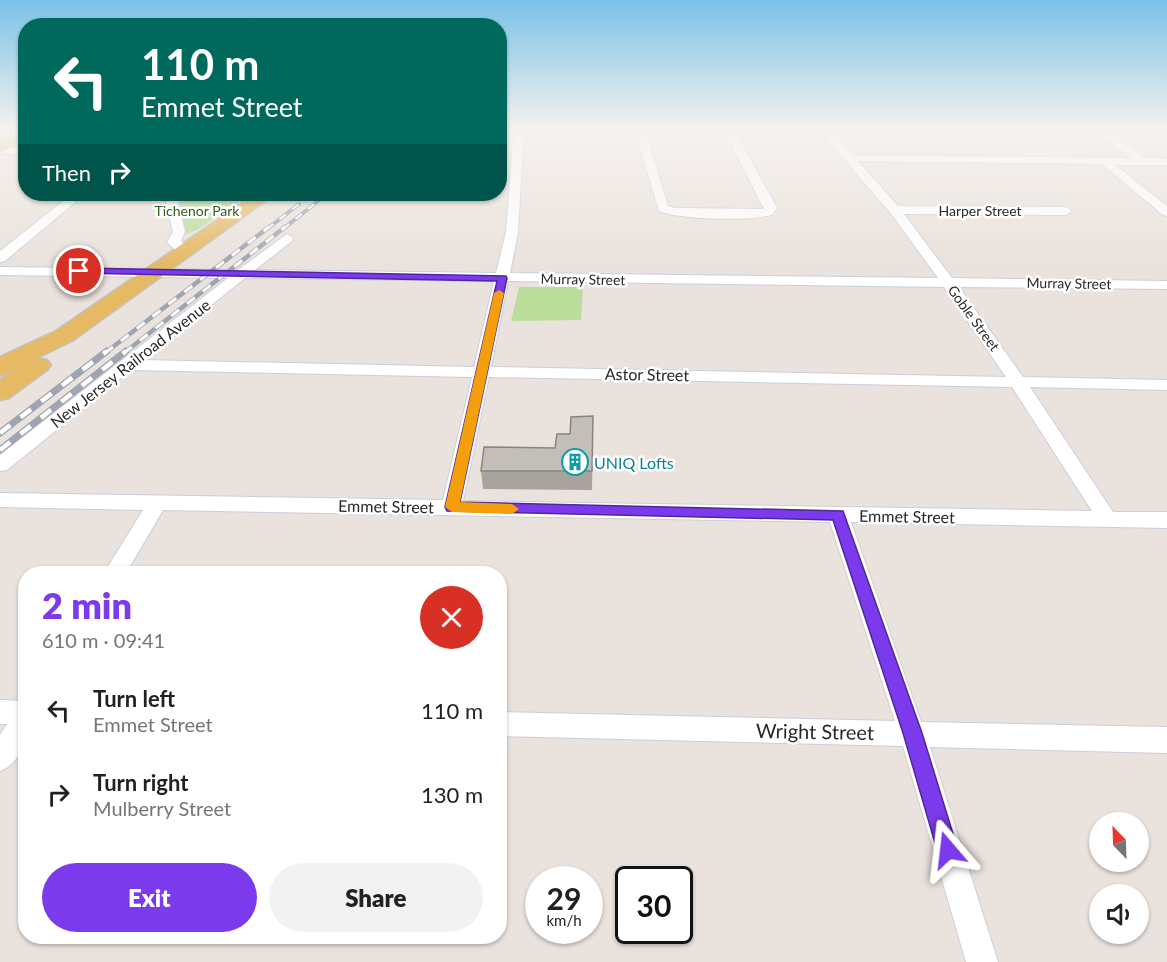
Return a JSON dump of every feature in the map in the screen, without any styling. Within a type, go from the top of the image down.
[{"type":"main road","points":[[0,368],[64,336],[256,201]]},
{"type":"main road","points":[[0,392],[44,361],[64,336]]},
{"type":"street","points":[[452,507],[512,232],[516,175]]},
{"type":"street","points":[[653,175],[663,208],[674,212],[754,214],[768,212],[771,208],[753,175]]},
{"type":"street","name":"Goble Street","points":[[864,175],[894,210],[1019,382],[1107,519]]},
{"type":"street","points":[[1121,175],[1167,212]]},
{"type":"street","points":[[0,258],[70,201]]},
{"type":"street","points":[[171,201],[178,232],[174,242],[184,251]]},
{"type":"street","name":"Harper Street","points":[[894,210],[1066,211]]},
{"type":"street","name":"New Jersey Railroad Avenue","points":[[0,465],[287,238]]},
{"type":"street","name":"Murray Street","points":[[0,271],[156,271],[241,275],[1167,285]]},
{"type":"street","name":"Astor Street","points":[[126,364],[1167,385]]},
{"type":"street","name":"Emmet Street","points":[[0,500],[1167,520]]},
{"type":"street","points":[[119,566],[158,502]]},
{"type":"street","points":[[838,515],[912,733],[982,962]]},
{"type":"street","points":[[0,712],[18,713]]},
{"type":"street","name":"Wright Street","points":[[507,724],[1167,740]]},
{"type":"street","points":[[0,758],[18,730]]},
{"type":"green space","name":"Tichenor Park","points":[[180,201],[240,201],[197,230],[185,234]]},
{"type":"green space","points":[[519,287],[583,287],[581,320],[511,321]]},
{"type":"building","points":[[593,416],[592,471],[481,471],[484,447],[555,448],[557,434],[570,434],[571,417]]},
{"type":"railway","points":[[283,229],[318,201]]},
{"type":"railway","points":[[267,229],[299,204]]},
{"type":"railway","points":[[105,353],[269,227]]},
{"type":"railway","points":[[124,353],[285,227]]},
{"type":"railway","points":[[0,433],[107,351]]},
{"type":"railway","points":[[0,450],[126,351]]},
{"type":"slow traffic","points":[[499,293],[452,507],[512,509]]},
{"type":"place","name":"UNIQ Lofts","points":[[575,462]]},
{"type":"route","points":[[79,271],[502,278],[452,507],[838,515],[912,733],[948,850]]}]
